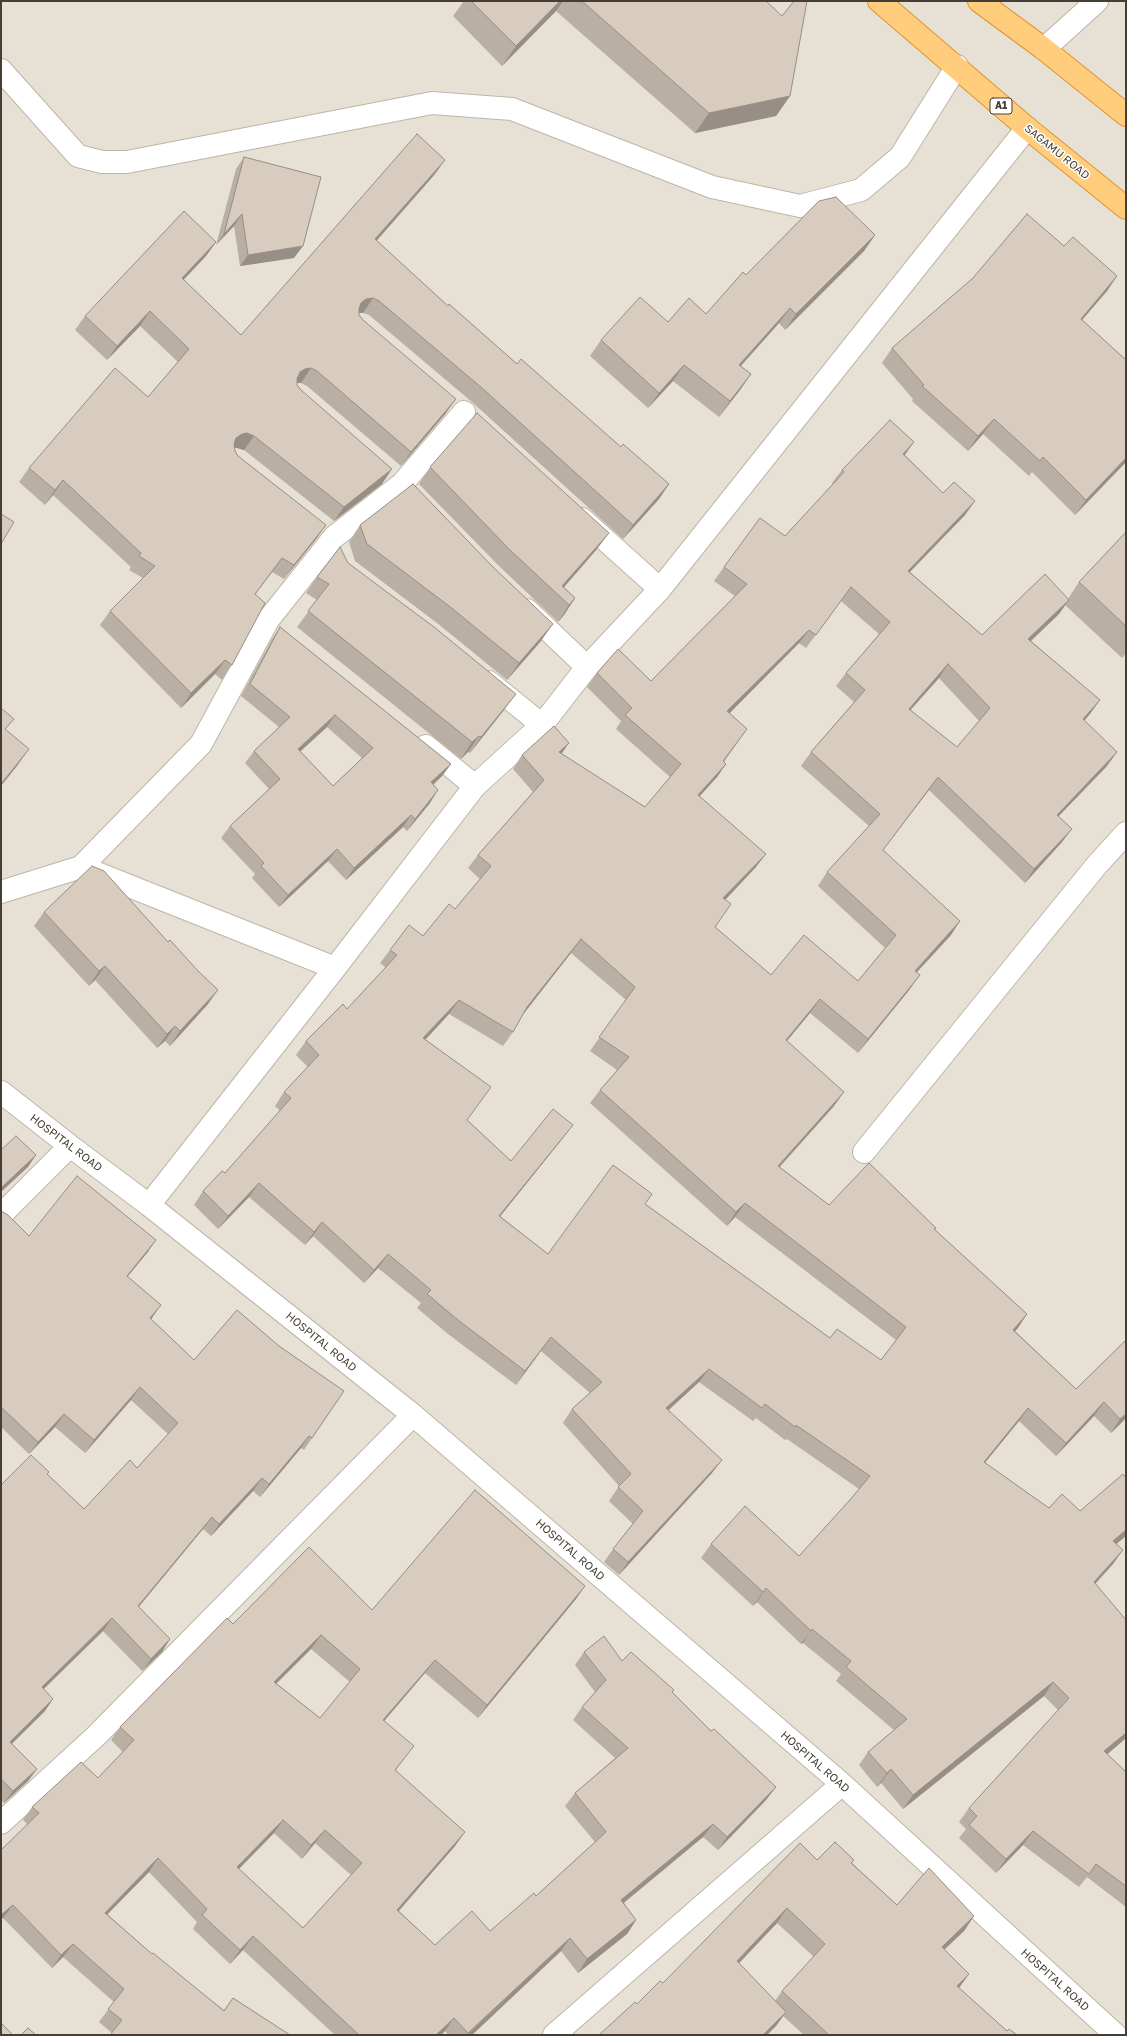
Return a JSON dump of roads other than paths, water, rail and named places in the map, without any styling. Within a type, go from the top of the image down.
[{"type":"highway","name":"SAGAMU ROAD","points":[[879,1],[957,66],[1027,128],[1126,208]]},
{"type":"highway","points":[[979,1],[1126,115]]},
{"type":"street","points":[[1044,50],[1097,1]]},
{"type":"street","points":[[1,70],[78,156],[102,162],[127,162],[432,103],[512,109],[712,187],[800,206],[861,190],[900,157],[957,66]]},
{"type":"street","points":[[149,1205],[335,968],[475,786],[542,726],[587,667],[660,589],[1027,128]]},
{"type":"street","points":[[1,892],[81,867],[200,744],[268,620],[334,537],[402,484],[470,418],[446,397]]},
{"type":"street","points":[[384,468],[418,501]]},
{"type":"street","points":[[565,503],[660,589]]},
{"type":"street","points":[[316,523],[334,537],[342,562]]},
{"type":"street","points":[[512,596],[587,667]]},
{"type":"street","points":[[268,620],[287,634]]},
{"type":"street","points":[[471,667],[542,726]]},
{"type":"street","points":[[408,732],[475,786]]},
{"type":"street","points":[[864,1152],[1096,866],[1126,833]]},
{"type":"street","points":[[81,867],[335,968]]},
{"type":"street","name":"HOSPITAL ROAD","points":[[1,1092],[149,1205],[413,1415],[842,1784],[1116,2035]]},
{"type":"street","points":[[1,1215],[70,1146]]},
{"type":"street","points":[[1,1823],[96,1736],[413,1415]]},
{"type":"street","points":[[554,2035],[842,1784]]}]
